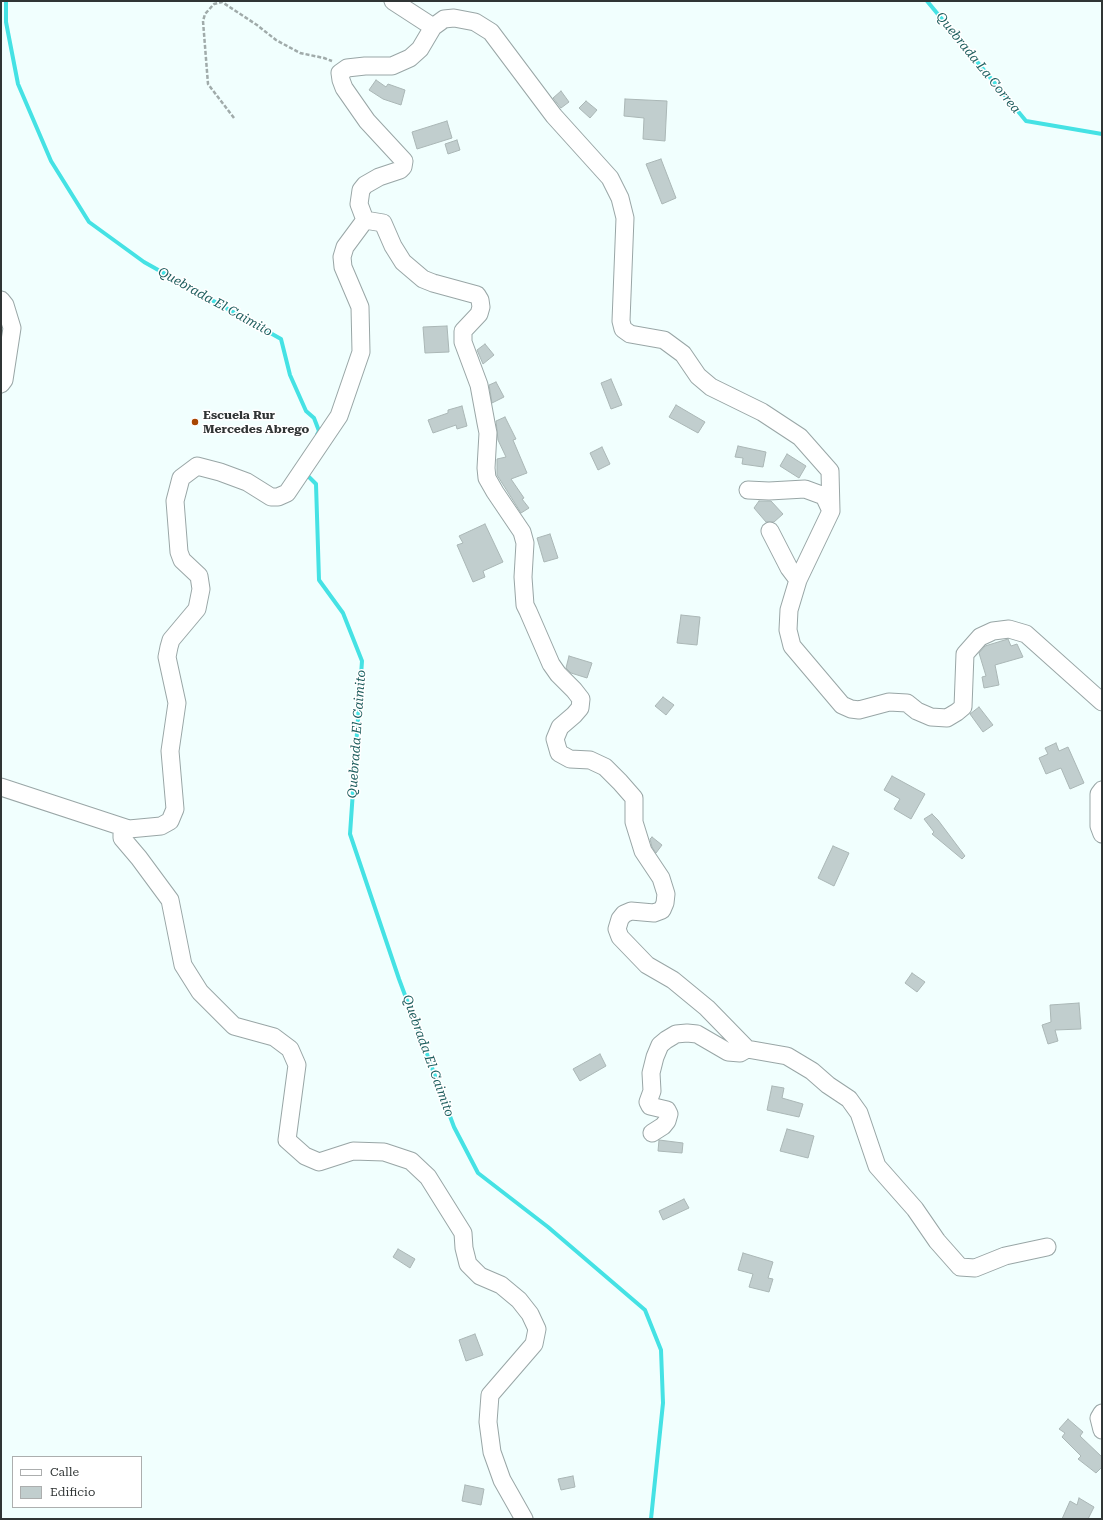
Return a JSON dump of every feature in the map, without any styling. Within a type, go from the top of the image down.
[{"type":"street","points":[[393,1],[433,27]]},
{"type":"street","points":[[365,220],[359,204],[360,190],[365,185],[379,177],[400,170],[403,167],[404,161],[367,121],[344,88],[340,80],[340,73],[347,68],[392,66],[410,58],[420,49],[433,27],[444,19],[454,18],[475,22],[491,32],[554,116],[610,178],[620,198],[625,218],[621,321],[623,329],[630,334],[664,340],[683,354],[698,376],[711,388],[762,412],[800,437],[830,471],[831,512],[798,580],[789,610],[788,630],[792,646],[842,706],[859,710],[889,702],[907,703],[917,711],[931,717],[948,718],[963,707],[965,654],[980,637],[993,631],[1009,629],[1026,634],[1102,702]]},
{"type":"street","points":[[1,787],[129,829],[161,826],[170,820],[175,809],[170,751],[177,703],[168,657],[168,648],[171,640],[197,609],[201,589],[199,576],[182,560],[179,552],[175,501],[181,478],[197,466],[220,472],[247,482],[271,497],[278,497],[287,493],[339,416],[361,352],[360,307],[343,267],[342,257],[345,247],[365,220]]},
{"type":"street","points":[[365,220],[383,223],[393,246],[403,262],[423,279],[433,284],[477,295],[480,300],[481,307],[479,314],[463,331],[463,342],[479,386],[488,433],[486,468],[487,478],[522,532],[525,543],[522,577],[525,605],[551,664],[581,699],[580,708],[560,727],[555,739],[559,753],[570,759],[590,760],[605,767],[634,798],[634,822],[642,851],[661,878],[666,894],[665,903],[662,910],[654,913],[631,911],[624,914],[620,919],[617,929],[620,937],[647,966],[673,980],[707,1008],[747,1049],[786,1056],[812,1070],[828,1086],[849,1099],[859,1113],[877,1166],[915,1209],[937,1241],[960,1266],[976,1268],[1005,1256],[1047,1247]]},
{"type":"street","points":[[1,300],[5,305],[12,328],[4,380],[1,384]]},
{"type":"street","points":[[748,490],[769,491],[805,489],[824,496],[831,512]]},
{"type":"street","points":[[770,531],[789,568],[798,580]]},
{"type":"street","points":[[1102,790],[1099,794],[1099,826],[1102,834]]},
{"type":"street","points":[[129,829],[122,834],[122,838],[170,900],[183,965],[200,992],[234,1026],[274,1037],[290,1049],[296,1065],[287,1140],[305,1156],[319,1162],[353,1151],[384,1152],[411,1161],[428,1177],[463,1233],[464,1248],[468,1264],[480,1276],[501,1285],[519,1300],[530,1314],[537,1329],[534,1344],[490,1395],[488,1422],[492,1452],[502,1480],[524,1519]]},
{"type":"street","points":[[652,1133],[663,1126],[667,1121],[669,1114],[667,1110],[650,1106],[648,1102],[652,1091],[651,1072],[660,1045],[676,1034],[687,1033],[697,1034],[728,1052],[740,1053],[747,1049]]},
{"type":"street","points":[[1102,1413],[1099,1418],[1102,1430]]},
{"type":"path","points":[[234,118],[208,84],[203,21],[205,14],[214,4],[222,2],[276,40],[300,53],[324,58],[347,68]]},
{"type":"building","points":[[376,80],[386,87],[388,84],[405,90],[401,105],[383,99],[369,90]]},
{"type":"building","points":[[561,91],[569,102],[561,108],[553,98]]},
{"type":"building","points":[[625,99],[667,101],[665,141],[643,139],[644,118],[624,116]]},
{"type":"building","points":[[586,101],[597,110],[590,118],[579,108]]},
{"type":"building","points":[[447,121],[452,138],[417,149],[412,132]]},
{"type":"building","points":[[457,140],[460,150],[448,154],[445,144]]},
{"type":"building","points":[[661,159],[676,198],[662,204],[646,164]]},
{"type":"building","points":[[447,326],[449,352],[425,353],[423,327]]},
{"type":"building","points":[[485,344],[494,355],[483,364],[477,350]]},
{"type":"building","points":[[611,379],[622,405],[611,409],[601,383]]},
{"type":"building","points":[[496,382],[504,397],[492,403],[489,385]]},
{"type":"building","points":[[676,405],[705,422],[698,433],[669,417]]},
{"type":"building","points":[[462,406],[467,426],[457,429],[456,425],[433,433],[428,420],[448,413],[448,410]]},
{"type":"building","points":[[505,417],[516,439],[513,440],[527,473],[511,479],[524,498],[522,499],[529,508],[521,513],[497,475],[497,459],[506,457],[498,440],[496,421]]},
{"type":"building","points":[[738,446],[766,452],[763,467],[742,464],[743,458],[735,457]]},
{"type":"building","points":[[602,447],[610,464],[598,470],[590,453]]},
{"type":"building","points":[[787,454],[806,466],[799,478],[780,466]]},
{"type":"building","points":[[759,501],[771,501],[783,514],[774,522],[766,522],[754,508]]},
{"type":"building","points":[[485,524],[503,562],[483,571],[485,577],[473,582],[457,545],[463,543],[459,536]]},
{"type":"building","points":[[550,534],[558,558],[544,562],[537,538]]},
{"type":"building","points":[[681,615],[700,617],[697,645],[677,643]]},
{"type":"building","points":[[1008,639],[1011,646],[1017,644],[1023,657],[995,665],[999,685],[984,688],[982,677],[986,676],[979,653],[985,646]]},
{"type":"building","points":[[569,656],[592,663],[587,678],[571,673],[566,668]]},
{"type":"building","points":[[663,697],[674,705],[666,715],[655,706]]},
{"type":"building","points":[[979,707],[993,725],[983,732],[970,714]]},
{"type":"building","points":[[1056,743],[1059,751],[1068,747],[1084,783],[1070,789],[1061,768],[1046,774],[1039,758],[1048,754],[1045,748]]},
{"type":"building","points":[[892,776],[925,794],[911,819],[894,809],[900,799],[884,790]]},
{"type":"building","points":[[932,814],[965,856],[962,859],[932,834],[934,832],[924,819]]},
{"type":"building","points":[[652,837],[662,845],[656,853],[652,847],[650,839]]},
{"type":"building","points":[[833,846],[849,853],[834,886],[818,878]]},
{"type":"building","points":[[912,973],[925,982],[917,992],[905,983]]},
{"type":"building","points":[[1079,1003],[1081,1029],[1055,1030],[1058,1041],[1048,1044],[1042,1025],[1051,1022],[1050,1005]]},
{"type":"building","points":[[600,1054],[606,1066],[580,1081],[573,1069]]},
{"type":"building","points":[[772,1086],[784,1088],[782,1098],[803,1104],[799,1117],[767,1110]]},
{"type":"building","points":[[787,1129],[814,1136],[808,1158],[780,1151]]},
{"type":"building","points":[[659,1140],[683,1143],[682,1153],[658,1151]]},
{"type":"building","points":[[684,1199],[689,1208],[663,1220],[659,1211]]},
{"type":"building","points":[[398,1249],[415,1259],[410,1268],[393,1257]]},
{"type":"building","points":[[743,1253],[773,1262],[768,1278],[773,1279],[769,1292],[749,1287],[753,1274],[738,1270]]},
{"type":"building","points":[[475,1334],[483,1355],[466,1361],[459,1340]]},
{"type":"building","points":[[1068,1419],[1083,1432],[1080,1436],[1102,1457],[1102,1467],[1096,1473],[1078,1459],[1081,1456],[1062,1437],[1065,1433],[1059,1429]]},
{"type":"building","points":[[573,1476],[575,1487],[561,1490],[558,1479]]},
{"type":"building","points":[[465,1485],[484,1489],[481,1505],[462,1501]]},
{"type":"building","points":[[1079,1498],[1094,1507],[1088,1519],[1062,1519],[1070,1501],[1077,1505]]},
{"type":"waterway","name":"Quebrada El Caimito","points":[[6,1],[6,22],[18,84],[51,161],[89,222],[144,262],[281,339],[290,375],[306,411],[314,418],[319,431],[317,435]]},
{"type":"waterway","name":"Quebrada La Correa","points":[[927,1],[1026,121],[1102,134]]},
{"type":"waterway","name":"Quebrada El Caimito","points":[[305,473],[316,484],[319,580],[343,613],[362,661],[350,834],[399,979],[454,1127],[478,1173],[548,1227],[645,1310],[661,1350],[663,1403],[651,1519]]},
{"type":"place","name":"Escuela Rur Mercedes Abrego","points":[[195,422]]}]
